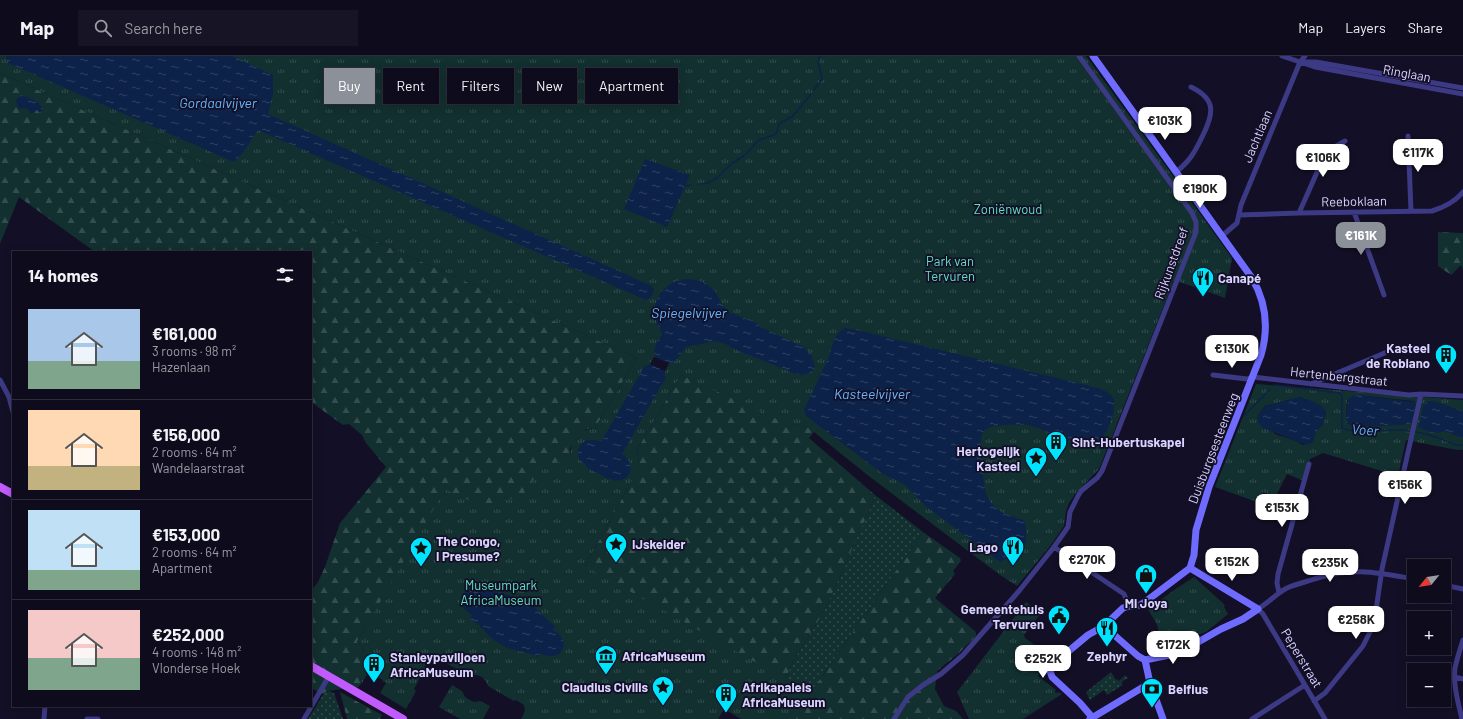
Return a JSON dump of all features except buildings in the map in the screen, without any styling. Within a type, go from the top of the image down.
[{"type":"main road","points":[[0,487],[12,493]]},
{"type":"main road","points":[[312,667],[403,719]]},
{"type":"street","name":"Rijkunstdreef","points":[[894,719],[908,697],[923,685],[941,674],[963,656],[1019,591],[1068,527],[1070,512],[1078,496],[1098,478],[1102,471],[1196,232],[1197,227],[1192,214],[1079,56]]},
{"type":"street","name":"Duisburgsesteenweg","points":[[1093,56],[1253,279],[1260,295],[1264,310],[1266,323],[1264,345],[1205,500],[1196,533],[1194,555],[1190,568]]},
{"type":"street","name":"Ringlaan","points":[[1282,56],[1463,88]]},
{"type":"street","name":"Jachtlaan","points":[[1222,236],[1237,223],[1240,205],[1300,59],[1305,56]]},
{"type":"street","name":"Ringlaan","points":[[1300,59],[1315,67],[1463,94]]},
{"type":"street","points":[[1176,172],[1194,155],[1210,118],[1210,105],[1207,100],[1199,92],[1190,87]]},
{"type":"street","points":[[1408,136],[1411,211]]},
{"type":"street","points":[[1299,213],[1326,152],[1345,141]]},
{"type":"street","name":"Reeboklaan","points":[[1239,215],[1432,211],[1442,208],[1458,198],[1463,192]]},
{"type":"street","points":[[1354,212],[1384,295]]},
{"type":"street","points":[[1311,384],[1387,352]]},
{"type":"street","name":"Hertenbergstraat","points":[[1213,375],[1247,379],[1253,377],[1409,395],[1421,394],[1463,396]]},
{"type":"street","points":[[0,380],[12,403]]},
{"type":"street","points":[[1314,701],[1322,696],[1331,686],[1363,646],[1375,620],[1381,573],[1421,394]]},
{"type":"street","points":[[1279,593],[1277,583],[1278,574],[1309,464]]},
{"type":"street","points":[[1054,547],[1124,594],[1129,606]]},
{"type":"street","points":[[1150,683],[1091,718],[1080,702],[1054,679],[1050,673],[1050,669],[1053,664],[1094,630],[1104,626],[1119,611],[1129,606],[1139,605],[1145,602],[1190,568],[1258,609]]},
{"type":"street","points":[[1104,626],[1138,656],[1145,660],[1179,653],[1221,629],[1243,619],[1288,587],[1323,576],[1355,571],[1381,573],[1407,578]]},
{"type":"street","points":[[1451,587],[1463,590]]},
{"type":"street","name":"Peperstraat","points":[[1258,609],[1263,614],[1326,719]]},
{"type":"street","points":[[1462,719],[1454,677],[1455,667],[1463,640]]},
{"type":"street","points":[[1145,660],[1150,683],[1163,719]]},
{"type":"street","points":[[312,705],[329,676]]},
{"type":"street","points":[[1454,677],[1463,679]]},
{"type":"street","points":[[1252,719],[1305,685]]},
{"type":"street","points":[[44,719],[45,707]]},
{"type":"street","points":[[304,719],[311,707]]},
{"type":"street","points":[[87,719],[98,719]]},
{"type":"green space","name":"Park van Tervuren","points":[[0,56],[1086,56],[1232,258],[1225,298],[1174,280],[1099,469],[1075,494],[1066,511],[1064,526],[1051,545],[1017,586],[1000,575],[870,477],[809,428],[781,421],[681,375],[636,451],[639,460],[638,471],[585,566],[810,693],[786,719],[741,719],[724,709],[718,719],[521,719],[525,711],[524,705],[488,686],[482,677],[477,675],[469,676],[444,662],[444,660],[436,655],[430,657],[425,665],[426,671],[427,670],[424,676],[421,676],[414,689],[416,691],[406,709],[380,693],[386,683],[382,681],[383,680],[368,673],[362,683],[360,678],[360,670],[367,661],[363,649],[357,642],[445,489],[484,507],[523,495],[543,464],[560,462],[571,456],[572,444],[576,436],[584,431],[595,428],[637,358],[0,73]]},
{"type":"green space","points":[[0,73],[637,358],[595,428],[586,429],[570,448],[571,456],[564,467],[365,628],[357,642],[366,655],[366,663],[360,678],[362,683],[358,687],[327,691],[323,694],[312,688],[312,590],[318,582],[325,567],[340,523],[386,467],[366,443],[362,435],[349,424],[343,425],[312,403],[312,251],[94,251],[19,197],[0,244]]},
{"type":"green space","points":[[1438,232],[1463,233],[1463,270],[1461,265],[1451,275],[1438,266]]},
{"type":"green space","points":[[681,375],[793,424],[809,428],[814,432],[809,438],[875,495],[846,564],[823,613],[793,661],[771,715],[585,566],[636,475],[639,463],[636,451]]},
{"type":"green space","points":[[1256,384],[1463,400],[1463,412],[1436,402],[1446,431],[1463,438],[1463,450],[1406,440],[1398,476],[1323,453],[1310,459],[1304,481],[1287,474],[1275,498],[1263,492],[1260,503],[1215,487]],"holes":[[[1358,395],[1413,401],[1415,402],[1416,406],[1401,425],[1354,426],[1347,423],[1347,401],[1353,396]],[[1300,397],[1317,404],[1326,411],[1324,422],[1315,434],[1313,441],[1303,445],[1275,434],[1258,415],[1265,406]]]},
{"type":"green space","points":[[875,495],[923,532],[807,698],[786,719],[770,719],[793,661],[823,613],[846,564],[856,537],[868,514]]},
{"type":"green space","points":[[923,532],[960,558],[961,561],[953,571],[955,574],[935,598],[976,632],[976,636],[959,653],[937,671],[935,689],[944,706],[956,711],[963,719],[786,719],[807,698]]},
{"type":"green space","points":[[1194,577],[1225,605],[1224,607],[1228,614],[1206,632],[1186,639],[1187,642],[1179,644],[1163,644],[1158,638],[1156,623],[1148,609]]},
{"type":"green space","points":[[1026,602],[1041,613],[1024,635],[1025,638],[1051,657],[1038,676],[1056,690],[1055,692],[1062,694],[1023,719],[969,719],[957,692]]},
{"type":"green space","points":[[1111,672],[1116,680],[1117,679],[1119,681],[1125,675],[1128,678],[1121,682],[1123,685],[1107,695],[1104,690],[1090,700],[1086,692]]},
{"type":"green space","points":[[452,685],[462,691],[465,697],[470,700],[474,702],[480,701],[490,706],[483,719],[460,719],[439,707]]},
{"type":"green space","points":[[329,691],[334,693],[343,719],[308,719],[324,693]]},
{"type":"green space","points":[[340,692],[382,715],[380,719],[347,719]]},
{"type":"water","name":"Gordaalvijver","points":[[6,56],[232,56],[273,75],[273,94],[268,114],[652,286],[654,290],[651,297],[646,300],[258,130],[244,151],[234,162],[8,63]]},
{"type":"water","points":[[21,95],[39,104],[43,109],[40,113],[37,110],[31,114],[27,108],[20,109],[16,100]]},
{"type":"water","points":[[645,159],[690,175],[667,227],[624,209]]},
{"type":"water","name":"Spiegelvijver","points":[[685,279],[697,280],[705,283],[715,291],[723,306],[729,312],[754,322],[761,327],[805,348],[812,357],[815,367],[813,371],[803,375],[796,374],[715,341],[686,347],[677,359],[672,363],[669,363],[665,372],[666,377],[622,454],[630,464],[631,470],[629,474],[626,478],[621,480],[608,479],[586,467],[587,466],[579,459],[579,449],[583,442],[596,440],[601,442],[644,367],[650,364],[655,356],[655,348],[662,334],[655,317],[658,297],[666,287],[672,283]]},
{"type":"water","name":"Kasteelvijver","points":[[845,328],[1098,388],[1112,396],[1114,407],[1109,426],[1103,437],[1095,442],[1081,443],[1073,441],[1028,425],[1004,425],[992,427],[986,429],[983,433],[981,438],[982,470],[988,498],[996,508],[1002,512],[1024,520],[1026,537],[1025,545],[1021,553],[1020,551],[1000,562],[927,507],[904,484],[883,474],[806,416],[804,410],[827,361],[835,338],[841,330]]},
{"type":"water","points":[[1358,395],[1415,402],[1416,405],[1411,424],[1353,426],[1347,423],[1348,399]]},
{"type":"water","points":[[1300,397],[1318,404],[1326,411],[1324,422],[1315,434],[1312,443],[1306,445],[1263,428],[1259,424],[1257,417],[1265,406]]},
{"type":"water","points":[[1429,401],[1436,402],[1463,412],[1463,438],[1446,431],[1437,433],[1426,431],[1419,427],[1423,406]]},
{"type":"water","points":[[472,588],[477,588],[486,592],[488,588],[496,592],[519,598],[529,603],[555,626],[553,630],[563,640],[564,645],[562,650],[559,654],[554,656],[547,656],[540,653],[538,657],[511,649],[497,642],[470,619],[472,615],[466,611],[463,606],[462,600],[464,593]]},
{"type":"pier","points":[[654,357],[669,363],[665,371],[650,364]]},
{"type":"waterway","points":[[814,90],[822,79],[818,61],[820,56]]},
{"type":"waterway","points":[[700,184],[708,183],[717,178],[731,164],[745,155],[759,140],[776,134],[779,124],[793,116],[811,94]]},
{"type":"waterway","points":[[685,186],[691,185]]},
{"type":"waterway","name":"Voer","points":[[1275,385],[1340,393],[1342,397],[1342,428],[1362,432],[1397,430],[1412,431],[1435,437],[1456,445],[1463,445]]},
{"type":"waterway","name":"Voer","points":[[1244,416],[1270,389]]},
{"type":"place","name":"Canapé","points":[[1203,298]]},
{"type":"place","name":"Kasteel de Robiano","points":[[1446,374]]},
{"type":"place","name":"Sint-Hubertuskapel","points":[[1056,462]]},
{"type":"place","name":"Hertogelijk Kasteel","points":[[1036,478]]},
{"type":"place","name":"IJskelder","points":[[616,564]]},
{"type":"place","name":"Lago","points":[[1013,566]]},
{"type":"place","name":"The Congo, I Presume?","points":[[421,568]]},
{"type":"place","name":"Mi Joya","points":[[1146,594]]},
{"type":"place","name":"Gemeentehuis Tervuren","points":[[1059,636]]},
{"type":"place","name":"Zephyr","points":[[1107,648]]},
{"type":"place","name":"AfricaMuseum","points":[[606,676]]},
{"type":"place","name":"Stanleypaviljoen AfricaMuseum","points":[[374,684]]},
{"type":"place","name":"Claudius Civilis","points":[[663,706]]},
{"type":"place","name":"Belfius","points":[[1152,708]]},
{"type":"place","name":"Afrikapaleis AfricaMuseum","points":[[726,714]]},
{"type":"park label","name":"Zoniënwoud","points":[[1008,209]]},
{"type":"park label","name":"Museumpark AfricaMuseum","points":[[501,592]]}]
